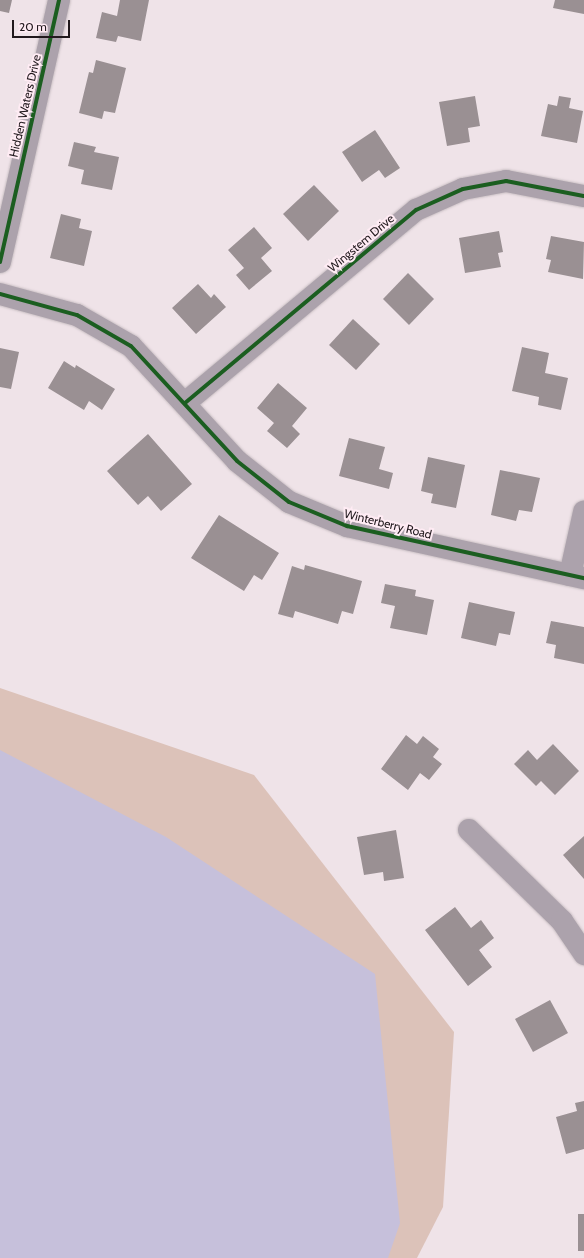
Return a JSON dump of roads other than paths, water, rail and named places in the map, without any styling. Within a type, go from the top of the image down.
[{"type":"street","name":"Hidden Waters Drive","points":[[0,262],[59,0]]},
{"type":"street","name":"Wingstem Drive","points":[[185,403],[416,210],[463,189],[506,181],[584,196]]},
{"type":"street","name":"Winterberry Road","points":[[0,294],[77,315],[131,346],[237,461],[289,502],[347,526],[577,577]]},
{"type":"street","points":[[577,577],[584,512]]},
{"type":"street","points":[[470,830],[562,921],[584,954]]}]
